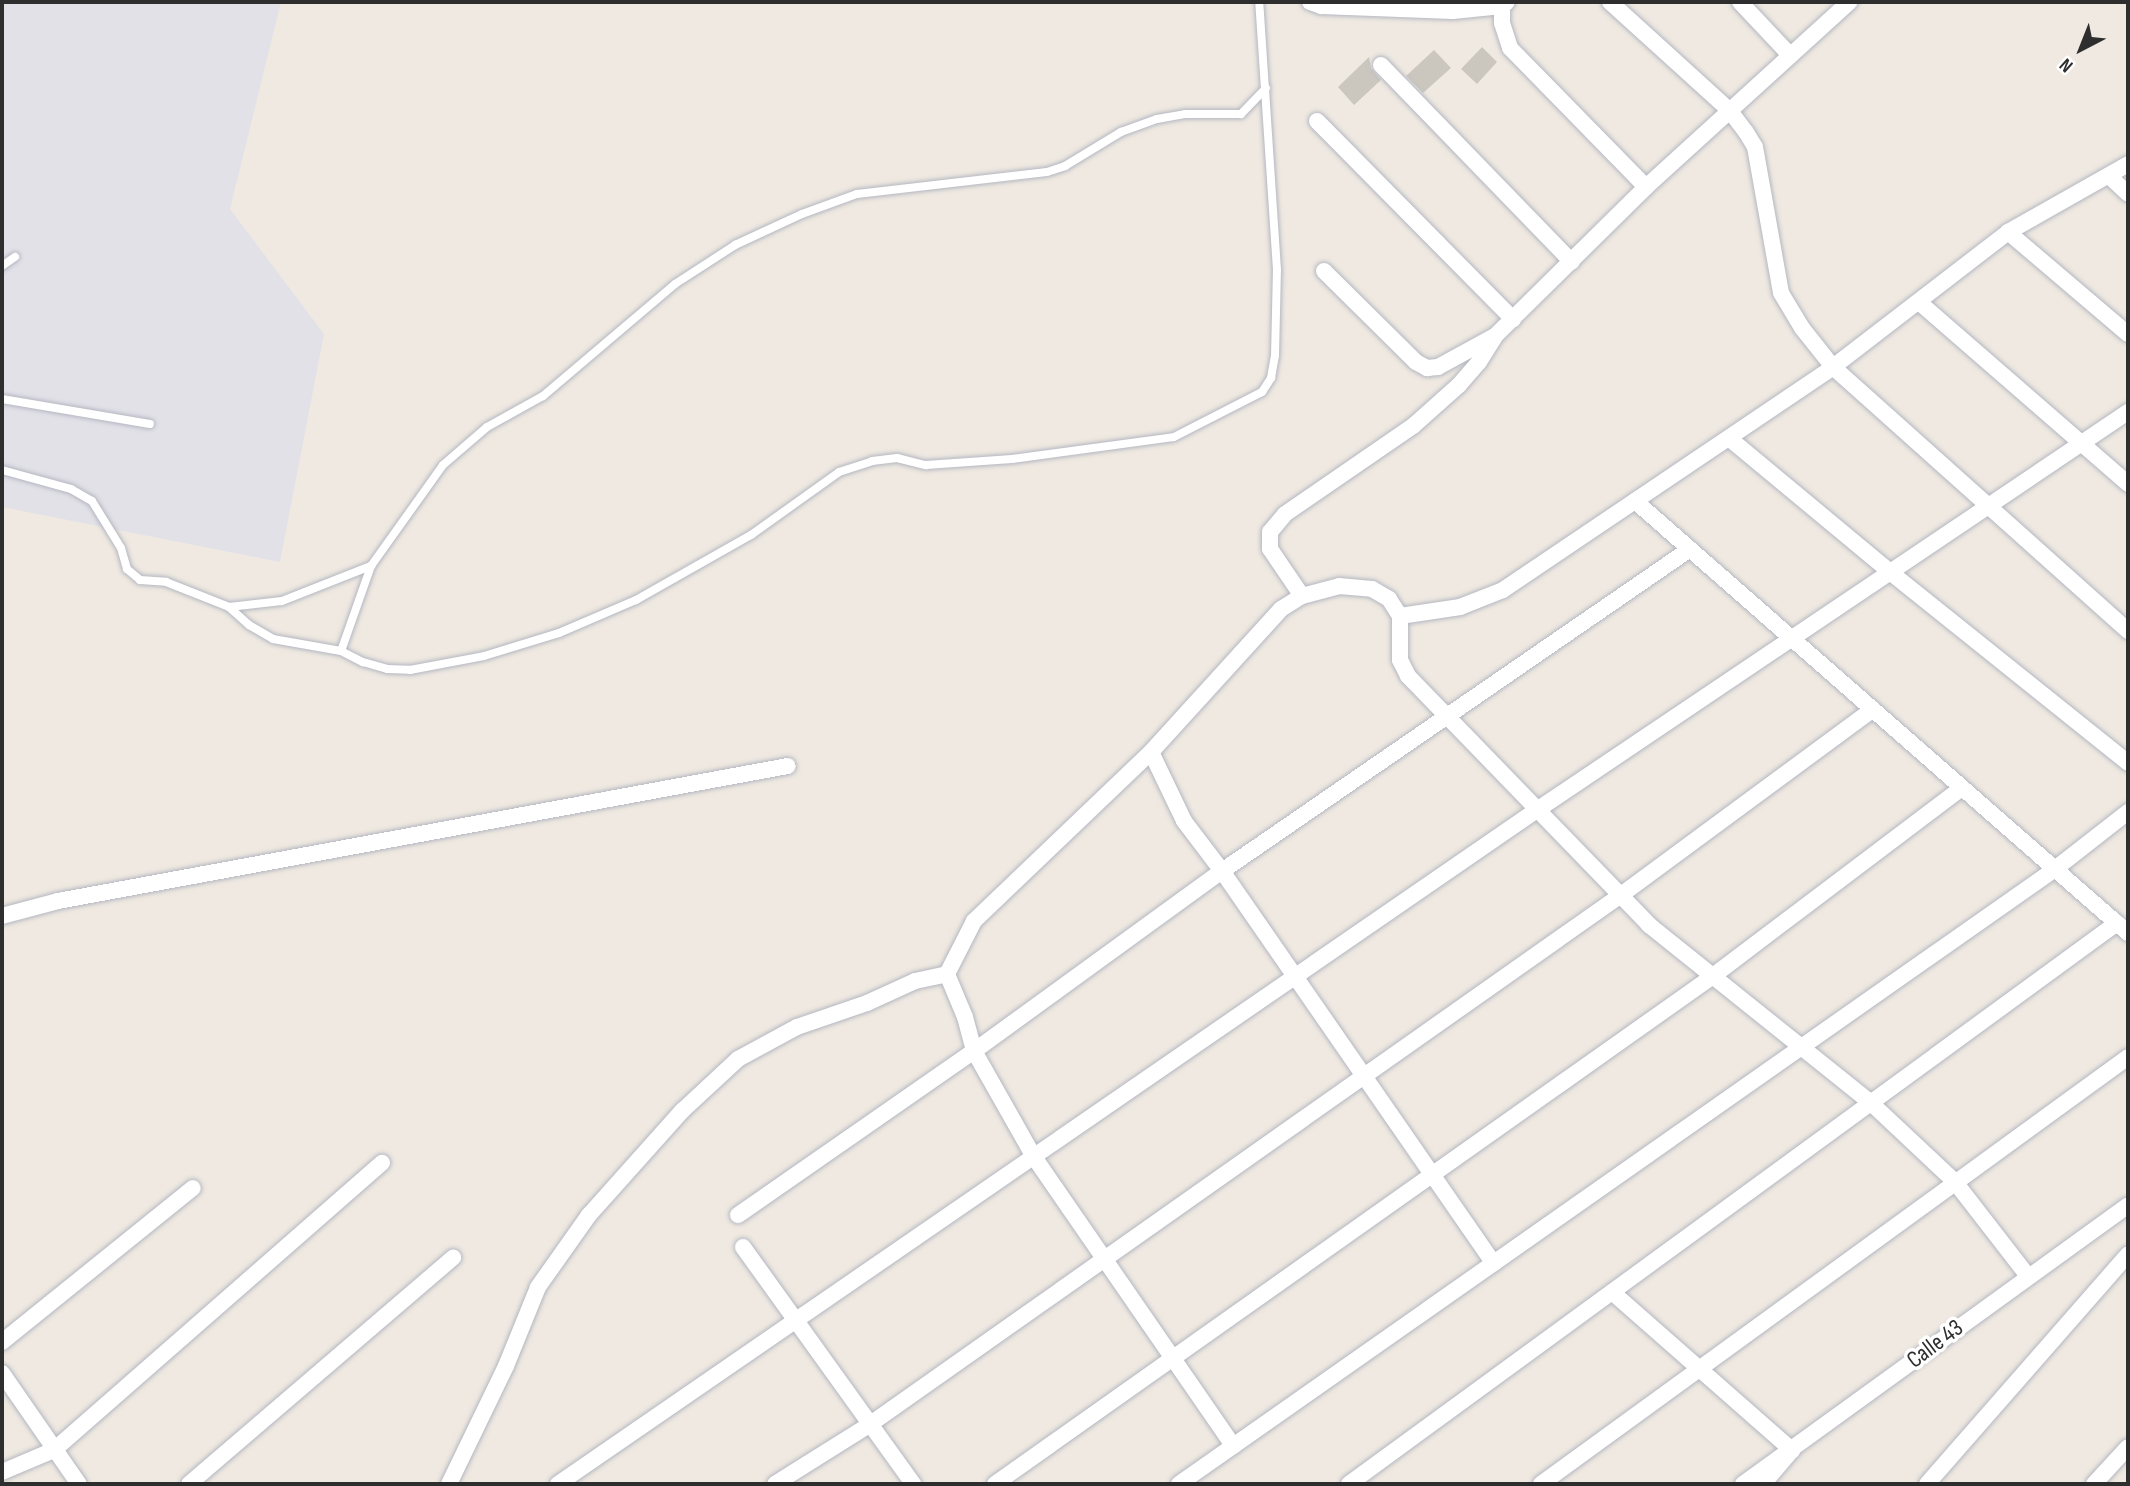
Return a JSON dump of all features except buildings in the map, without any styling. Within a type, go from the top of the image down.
[{"type":"street","points":[[1310,2],[1321,6],[1453,11],[1504,4],[1503,23],[1510,48],[1646,187]]},
{"type":"street","points":[[1611,2],[1730,111],[1755,147],[1781,293],[1802,328],[1833,367],[2128,631]]},
{"type":"street","points":[[1740,2],[1790,54]]},
{"type":"street","points":[[1324,271],[1416,362],[1427,368],[1438,368],[1495,336],[1646,187],[1849,2]]},
{"type":"street","points":[[1381,65],[1572,262]]},
{"type":"street","points":[[1317,121],[1513,319]]},
{"type":"street","points":[[1400,616],[1460,607],[1503,590],[1833,367],[1920,303],[2008,232],[2128,164]]},
{"type":"street","points":[[2109,176],[2128,194]]},
{"type":"street","points":[[2008,232],[2128,334]]},
{"type":"street","points":[[1920,303],[2079,445],[2128,484]]},
{"type":"street","points":[[1302,596],[1270,549],[1270,532],[1285,514],[1413,426],[1459,385],[1479,362],[1495,336]]},
{"type":"street","points":[[558,1484],[1537,810],[2128,412]]},
{"type":"street","points":[[1730,439],[1890,572],[2128,763]]},
{"type":"street","points":[[1355,1483],[1871,1103],[2122,928],[1635,500]]},
{"type":"street","points":[[738,1215],[974,1051],[1222,871],[1690,549]]},
{"type":"street","points":[[1233,1446],[1034,1157],[974,1051],[965,1017],[947,974],[974,921],[1151,752],[1281,609],[1302,596],[1339,586],[1372,589],[1389,599],[1400,616],[1400,660],[1408,676],[1649,925],[1871,1103],[1955,1182],[2028,1276]]},
{"type":"street","points":[[775,1484],[869,1424],[1364,1076],[1620,895],[1872,709]]},
{"type":"street","points":[[1151,752],[1173,804],[1493,1263]]},
{"type":"street","points":[[2,916],[58,901],[788,766]]},
{"type":"street","points":[[995,1484],[1713,976],[1962,788]]},
{"type":"street","points":[[1179,1484],[2055,869],[2128,812]]},
{"type":"street","points":[[449,1484],[506,1366],[538,1287],[561,1250],[682,1111],[738,1059],[797,1027],[867,1003],[915,981],[947,974]]},
{"type":"street","points":[[1541,1484],[2128,1057]]},
{"type":"street","points":[[2,1472],[54,1450],[382,1163]]},
{"type":"street","points":[[2,1342],[193,1188]]},
{"type":"street","name":"Calle 43","points":[[1743,1484],[2128,1205]]},
{"type":"street","points":[[743,1247],[913,1484]]},
{"type":"street","points":[[1927,1484],[2128,1254]]},
{"type":"street","points":[[190,1484],[453,1258]]},
{"type":"street","points":[[1612,1292],[1792,1450],[1763,1484]]},
{"type":"street","points":[[2,1373],[79,1484]]},
{"type":"street","points":[[2094,1484],[2128,1447]]},
{"type":"lane","points":[[2,470],[71,489],[92,501],[121,548],[127,569],[140,580],[166,582],[229,607],[249,625],[273,639],[341,651],[363,663],[387,669],[410,670],[484,656],[559,633],[636,600],[751,535],[839,472],[872,461],[897,458],[926,465],[1137,444],[1174,437],[1241,405],[1262,392],[1271,378],[1275,356],[1278,270],[1259,2]]},
{"type":"lane","points":[[341,651],[371,566],[443,464],[487,427],[543,396],[676,284],[735,245],[803,214],[857,194],[1047,172],[1065,166],[1121,132],[1157,119],[1185,114],[1241,114],[1266,88]]},
{"type":"lane","points":[[2,266],[15,257]]},
{"type":"lane","points":[[2,399],[150,424]]},
{"type":"lane","points":[[229,607],[282,601],[371,566]]},
{"type":"shaded area","points":[[2,2],[281,2],[230,209],[324,334],[280,562],[2,507]]}]
